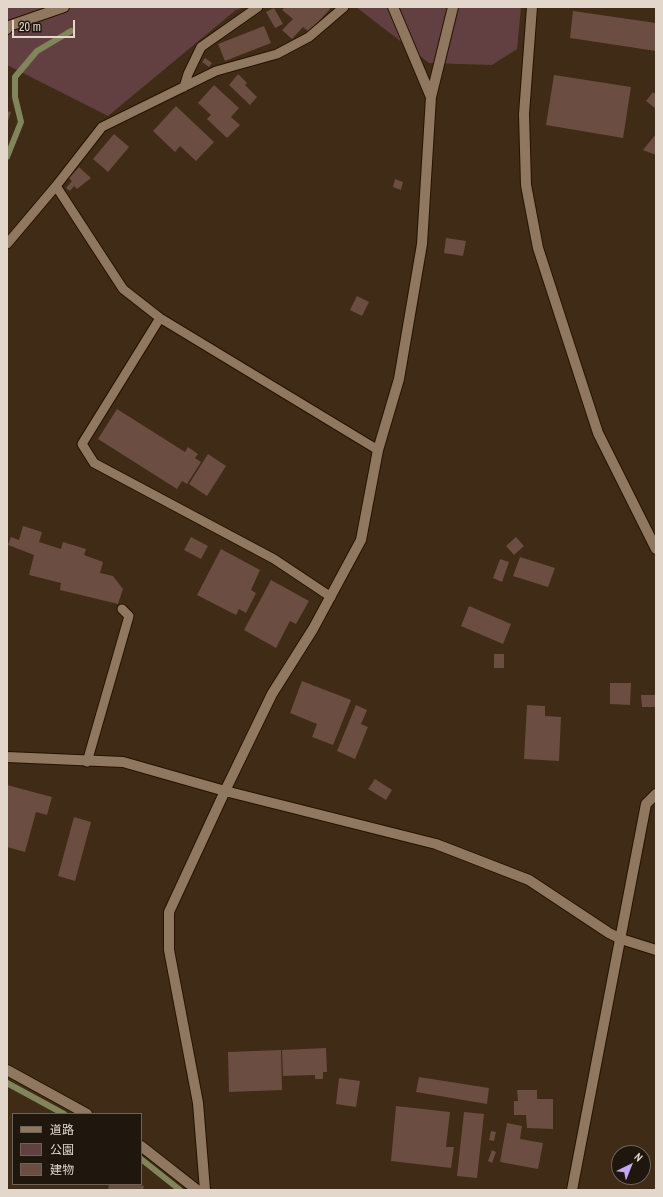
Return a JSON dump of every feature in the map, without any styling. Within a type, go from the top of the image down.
[{"type":"street","points":[[7,29],[9,26],[64,7]]},
{"type":"street","points":[[393,7],[431,96]]},
{"type":"street","points":[[205,1190],[198,1103],[169,950],[169,912],[272,694],[331,597],[361,540],[378,450],[399,379],[422,244],[431,96],[453,7]]},
{"type":"street","points":[[532,7],[524,114],[526,185],[538,248],[598,433],[656,549]]},
{"type":"street","points":[[7,757],[87,762],[123,762],[225,791],[436,844],[529,880],[609,934],[656,950]]},
{"type":"street","points":[[572,1190],[612,974],[621,939],[646,804],[656,794]]},
{"type":"street","points":[[7,1070],[85,1113]]},
{"type":"street","points":[[142,1147],[197,1190]]},
{"type":"lane","points":[[184,87],[188,74],[201,47],[258,7]]},
{"type":"lane","points":[[7,244],[56,186],[102,127],[216,71],[278,54],[309,37],[344,7]]},
{"type":"lane","points":[[56,186],[123,289],[160,318],[378,450]]},
{"type":"lane","points":[[160,318],[82,444],[94,463],[274,559],[331,597]]},
{"type":"lane","points":[[87,762],[129,616],[122,609]]},
{"type":"green space","points":[[7,7],[245,7],[236,10],[108,116],[7,65]]},
{"type":"green space","points":[[356,7],[521,7],[517,49],[492,65],[429,63]]},
{"type":"building","points":[[285,7],[329,7],[330,9],[309,32],[303,27],[292,39],[282,30],[293,19],[282,10]]},
{"type":"building","points":[[274,8],[283,24],[275,28],[266,12]]},
{"type":"building","points":[[573,11],[656,23],[656,51],[570,38]]},
{"type":"building","points":[[264,26],[271,43],[225,61],[218,44]]},
{"type":"building","points":[[205,58],[212,63],[209,67],[202,62]]},
{"type":"building","points":[[238,74],[247,83],[245,85],[257,97],[250,105],[229,85]]},
{"type":"building","points":[[554,75],[631,87],[623,138],[546,125]]},
{"type":"building","points":[[214,85],[239,108],[231,117],[240,125],[227,138],[207,119],[211,115],[198,103]]},
{"type":"building","points":[[653,92],[656,95],[656,109],[646,101]]},
{"type":"building","points":[[176,106],[214,142],[196,161],[180,146],[175,152],[153,131]]},
{"type":"building","points":[[7,111],[11,112],[7,124]]},
{"type":"building","points":[[114,134],[129,147],[108,172],[93,159]]},
{"type":"building","points":[[656,134],[656,155],[643,150]]},
{"type":"building","points":[[79,167],[91,178],[77,189],[74,186],[70,191],[66,188],[72,181],[69,178]]},
{"type":"building","points":[[395,179],[403,182],[401,190],[393,187]]},
{"type":"building","points":[[446,238],[466,241],[463,256],[444,253]]},
{"type":"building","points":[[357,296],[369,302],[362,316],[350,310]]},
{"type":"building","points":[[117,409],[185,452],[188,447],[198,454],[195,458],[201,462],[187,484],[182,481],[177,489],[98,439]]},
{"type":"building","points":[[208,454],[226,466],[207,496],[189,484]]},
{"type":"building","points":[[23,526],[42,532],[39,542],[61,549],[63,542],[86,549],[84,555],[103,562],[100,573],[113,576],[123,589],[118,604],[60,590],[61,583],[29,575],[34,555],[8,545],[11,537],[19,540]]},
{"type":"building","points":[[191,537],[208,546],[201,559],[184,550]]},
{"type":"building","points":[[516,537],[524,546],[514,555],[506,546]]},
{"type":"building","points":[[221,549],[260,570],[251,590],[256,593],[246,613],[239,609],[236,615],[197,595]]},
{"type":"building","points":[[520,557],[555,568],[548,587],[513,576]]},
{"type":"building","points":[[500,559],[509,562],[502,582],[493,578]]},
{"type":"building","points":[[271,580],[309,601],[296,624],[290,621],[276,648],[244,630]]},
{"type":"building","points":[[469,606],[511,624],[503,644],[461,626]]},
{"type":"building","points":[[494,654],[504,654],[504,668],[494,668]]},
{"type":"building","points":[[302,681],[351,700],[333,745],[312,737],[317,724],[290,713]]},
{"type":"building","points":[[610,683],[631,683],[630,705],[610,704]]},
{"type":"building","points":[[641,695],[656,695],[656,707],[642,707]]},
{"type":"building","points":[[356,705],[367,710],[361,724],[368,727],[355,759],[337,751]]},
{"type":"building","points":[[527,705],[545,706],[545,716],[561,717],[559,761],[524,759]]},
{"type":"building","points":[[375,779],[392,790],[386,800],[368,789]]},
{"type":"building","points":[[7,785],[52,797],[47,815],[36,812],[25,852],[7,847]]},
{"type":"building","points":[[74,817],[91,822],[75,881],[58,876]]},
{"type":"building","points":[[326,1048],[327,1072],[323,1072],[323,1079],[315,1079],[315,1075],[283,1076],[282,1050]]},
{"type":"building","points":[[281,1050],[282,1090],[229,1092],[228,1052]]},
{"type":"building","points":[[419,1077],[489,1088],[487,1104],[416,1092]]},
{"type":"building","points":[[339,1078],[360,1081],[356,1107],[336,1104]]},
{"type":"building","points":[[517,1090],[537,1090],[537,1099],[553,1099],[553,1129],[527,1128],[526,1115],[514,1115],[514,1101],[518,1101]]},
{"type":"building","points":[[396,1106],[450,1112],[446,1147],[454,1147],[451,1168],[391,1161]]},
{"type":"building","points":[[464,1112],[484,1114],[477,1178],[457,1176]]},
{"type":"building","points":[[507,1123],[522,1126],[520,1139],[543,1143],[538,1169],[500,1162]]},
{"type":"building","points":[[491,1131],[496,1132],[494,1141],[489,1140]]},
{"type":"building","points":[[492,1150],[496,1152],[492,1163],[488,1161]]},
{"type":"building","points":[[109,1185],[144,1186],[143,1190],[108,1190]]},
{"type":"waterway","points":[[7,157],[21,122],[15,97],[15,77],[37,51],[71,31]]},
{"type":"waterway","points":[[7,1083],[62,1113]]},
{"type":"waterway","points":[[142,1160],[180,1190]]}]
